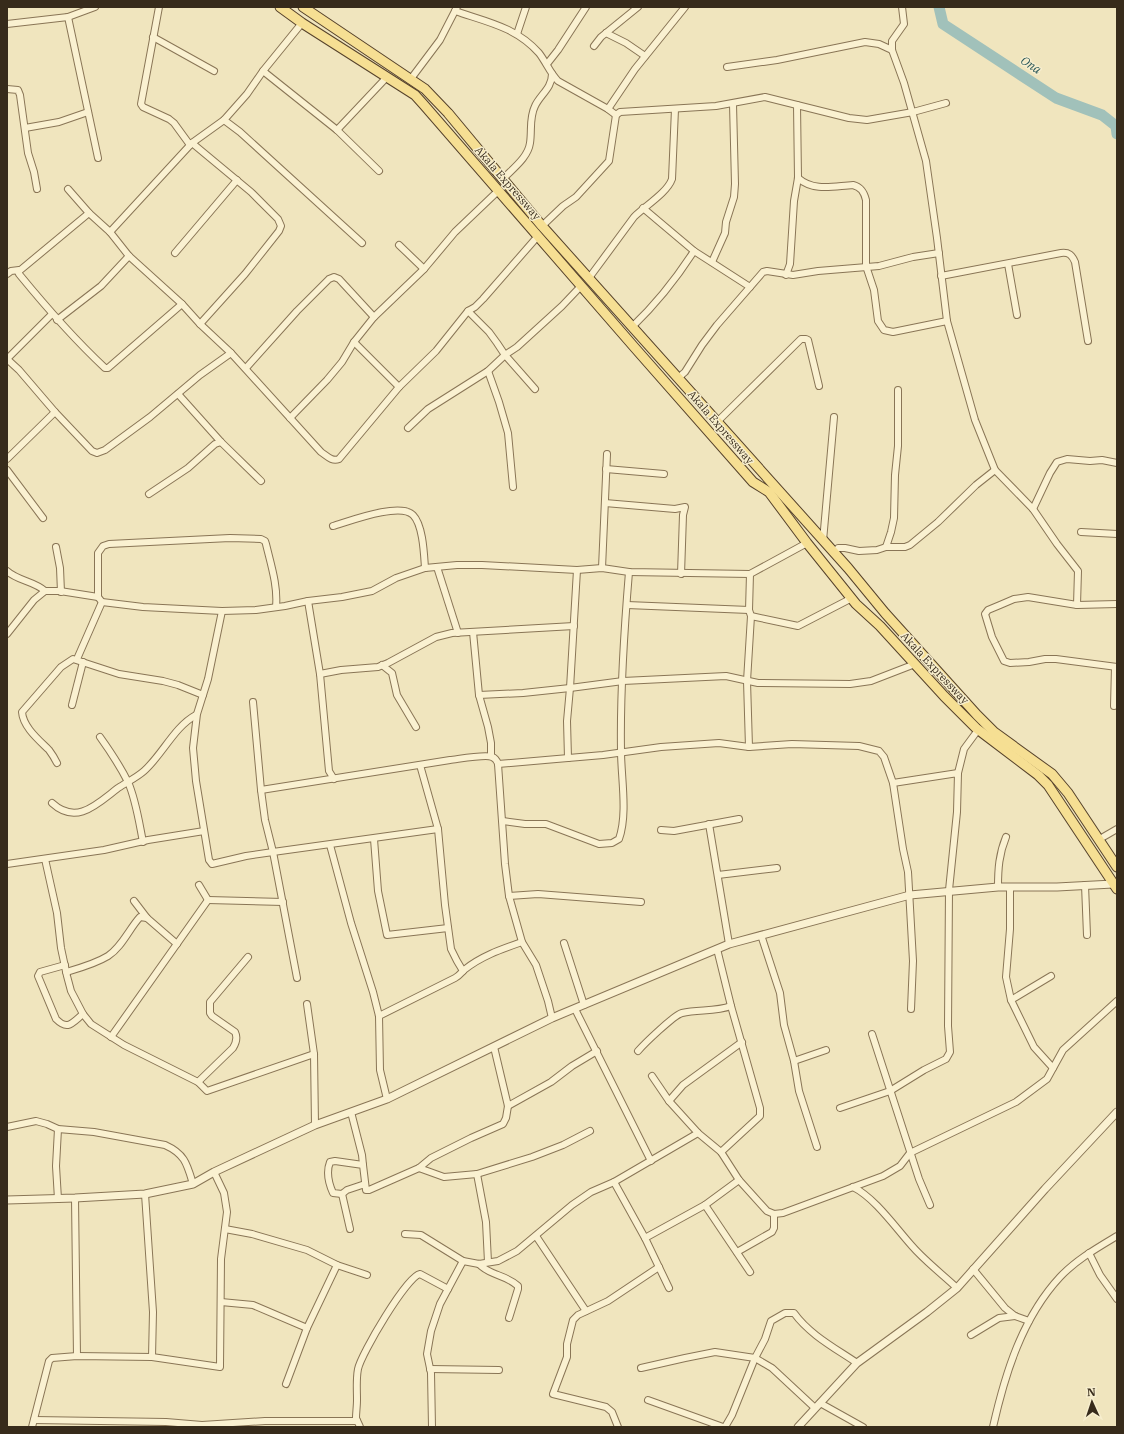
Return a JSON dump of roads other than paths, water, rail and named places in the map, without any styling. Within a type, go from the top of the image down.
[{"type":"main road","name":"Akala Expressway","points":[[280,7],[302,23],[415,96],[424,105],[753,482],[769,492],[807,543],[854,601],[880,626],[944,696],[978,730],[1038,775],[1048,785],[1115,887]]},
{"type":"main road","name":"Akala Expressway","points":[[303,7],[425,90],[448,113],[502,180],[542,226],[848,568],[885,613],[977,715],[994,732],[1052,774],[1068,793],[1117,867]]},
{"type":"main road","points":[[560,261],[569,255]]},
{"type":"main road","points":[[835,578],[848,568]]},
{"type":"main road","points":[[854,601],[862,586]]},
{"type":"street","points":[[7,24],[68,17],[95,7]]},
{"type":"street","points":[[159,7],[141,104],[143,107],[169,119],[191,144],[237,180],[278,219],[281,226],[279,231],[245,274],[200,324]]},
{"type":"street","points":[[517,34],[526,7]]},
{"type":"street","points":[[547,64],[586,7]]},
{"type":"street","points":[[608,109],[645,56],[685,7]]},
{"type":"street","points":[[902,7],[904,24],[892,41],[892,50],[913,112],[926,161],[947,321],[975,420],[995,470],[1033,509],[1056,544],[1078,571],[1077,605]]},
{"type":"street","points":[[594,46],[601,37],[638,8]]},
{"type":"street","points":[[410,80],[440,40],[456,9],[508,28],[539,53],[558,81],[616,115]]},
{"type":"street","points":[[68,17],[98,158]]},
{"type":"street","points":[[110,232],[191,144],[224,120],[247,94],[263,71],[302,23]]},
{"type":"street","points":[[606,33],[626,43],[645,56]]},
{"type":"street","points":[[153,37],[214,71]]},
{"type":"street","points":[[727,67],[777,60],[865,42],[879,44],[892,50]]},
{"type":"street","points":[[263,71],[337,130],[379,171]]},
{"type":"street","points":[[502,180],[524,158],[529,145],[530,124],[534,108],[551,82],[552,74]]},
{"type":"street","points":[[337,130],[387,77]]},
{"type":"street","points":[[7,89],[18,90],[20,95],[28,153],[34,172],[37,189]]},
{"type":"street","points":[[616,115],[620,112],[734,104],[765,97],[860,120],[875,119],[913,112],[946,103]]},
{"type":"street","points":[[712,262],[723,239],[726,222],[734,197],[734,104]]},
{"type":"street","points":[[786,275],[791,258],[794,201],[798,178],[798,105]]},
{"type":"street","points":[[589,278],[643,208],[670,184],[675,109]]},
{"type":"street","points":[[25,128],[59,122],[88,112]]},
{"type":"street","points":[[542,226],[563,206],[576,197],[609,162],[616,115]]},
{"type":"street","points":[[224,120],[245,137],[362,243]]},
{"type":"street","points":[[798,178],[806,184],[815,187],[826,188],[853,185],[857,186],[863,191],[866,200],[866,266],[874,290],[878,321],[884,330],[893,332],[947,321]]},
{"type":"street","points":[[175,253],[237,180]]},
{"type":"street","points":[[68,189],[89,214],[110,232],[129,256],[182,304],[200,324],[246,368],[321,452],[332,460],[339,459],[399,387],[436,351],[468,312],[483,299],[538,236]]},
{"type":"street","points":[[290,418],[342,362],[354,342],[374,317],[424,269],[454,232],[498,191]]},
{"type":"street","points":[[643,208],[694,251],[750,287]]},
{"type":"street","points":[[7,274],[11,271],[19,270],[89,214]]},
{"type":"street","points":[[399,245],[424,269]]},
{"type":"street","points":[[632,326],[646,313],[676,279],[694,251]]},
{"type":"street","points":[[678,378],[685,372],[717,325],[763,272],[767,271],[786,275],[886,265],[913,257],[939,253]]},
{"type":"street","points":[[941,276],[1066,253],[1073,257],[1075,262],[1088,341]]},
{"type":"street","points":[[57,320],[101,286],[129,256]]},
{"type":"street","points":[[1008,264],[1017,315]]},
{"type":"street","points":[[19,270],[19,274],[57,320],[77,342],[106,369],[182,304]]},
{"type":"street","points":[[246,368],[297,311],[330,279],[334,277],[339,279],[374,317]]},
{"type":"street","points":[[408,428],[428,409],[488,371],[562,306],[581,286]]},
{"type":"street","points":[[468,312],[493,338],[505,355],[535,388]]},
{"type":"street","points":[[52,314],[7,359],[19,370],[55,412],[92,451],[96,453],[105,450],[150,417],[200,375],[231,353]]},
{"type":"street","points":[[717,422],[801,339],[808,340],[819,386]]},
{"type":"street","points":[[354,342],[399,387]]},
{"type":"street","points":[[488,371],[508,433],[513,487]]},
{"type":"street","points":[[886,547],[894,518],[895,475],[898,446],[898,390]]},
{"type":"street","points":[[178,394],[216,436],[218,443],[261,482]]},
{"type":"street","points":[[7,459],[55,412]]},
{"type":"street","points":[[823,541],[834,417]]},
{"type":"street","points":[[149,494],[188,468],[218,443]]},
{"type":"street","points":[[602,568],[607,454]]},
{"type":"street","points":[[1033,509],[1050,473],[1057,462],[1067,459],[1090,461],[1102,460],[1117,463]]},
{"type":"street","points":[[606,469],[664,474]]},
{"type":"street","points":[[7,470],[43,518]]},
{"type":"street","points":[[834,553],[838,548],[859,551],[910,545],[938,522],[976,485],[995,470]]},
{"type":"street","points":[[605,503],[675,509],[685,507],[683,515],[681,574]]},
{"type":"street","points":[[333,526],[390,510],[408,511],[414,516],[423,540],[425,568]]},
{"type":"street","points":[[1081,532],[1117,534]]},
{"type":"street","points":[[72,705],[80,660],[100,599],[98,553],[103,546],[109,544],[223,538],[261,539],[265,541],[266,544],[275,583],[277,597],[276,607]]},
{"type":"street","points":[[7,571],[22,580],[40,586],[45,591],[61,592],[143,607],[222,611],[256,610],[308,601],[342,598],[372,591],[396,578],[425,568],[437,567],[482,565],[577,570],[602,568],[629,572],[681,574],[750,574],[807,543]]},
{"type":"street","points":[[56,547],[60,568],[61,592]]},
{"type":"street","points":[[437,567],[458,633]]},
{"type":"street","points":[[568,758],[567,721],[577,570]]},
{"type":"street","points":[[503,821],[525,824],[546,824],[599,844],[612,843],[619,839],[622,826],[624,791],[621,752],[629,572]]},
{"type":"street","points":[[749,747],[747,689],[749,681],[750,574]]},
{"type":"street","points":[[7,634],[34,600],[45,591]]},
{"type":"street","points":[[1114,706],[1116,667],[1056,659],[1010,663],[1004,661],[992,637],[985,614],[988,610],[1014,599],[1028,597],[1077,605],[1117,604]]},
{"type":"street","points":[[308,601],[320,674],[329,771],[334,779]]},
{"type":"street","points":[[627,605],[750,613],[798,626],[854,601]]},
{"type":"street","points":[[222,611],[215,651],[196,715],[193,748],[204,831],[212,864],[273,852],[438,829]]},
{"type":"street","points":[[320,674],[382,665],[436,637],[458,633],[574,626]]},
{"type":"street","points":[[473,632],[479,694],[488,727],[491,743],[491,756],[498,764],[505,864],[509,896],[522,942],[536,965],[552,1018]]},
{"type":"street","points":[[57,763],[50,752],[28,726],[22,716],[22,712],[68,661],[73,659],[80,660],[119,674],[163,681],[203,694]]},
{"type":"street","points":[[479,694],[523,693],[623,681],[726,676],[758,683],[850,684],[871,681],[915,664]]},
{"type":"street","points":[[382,665],[392,674],[396,695],[416,727]]},
{"type":"street","points":[[253,702],[261,790],[267,832],[273,852],[297,978]]},
{"type":"street","points":[[52,804],[59,810],[65,812],[73,813],[88,810],[144,771],[185,723],[196,715]]},
{"type":"street","points":[[840,1108],[890,1091],[924,1070],[946,1059],[950,1052],[948,1026],[949,890],[957,812],[958,773],[964,749],[978,730]]},
{"type":"street","points":[[100,737],[112,754],[128,782],[136,805],[142,842]]},
{"type":"street","points":[[498,764],[603,755],[661,747],[719,743],[749,747],[792,744],[859,746],[879,751],[884,758],[893,783],[908,872],[913,960],[911,1009]]},
{"type":"street","points":[[261,790],[450,760],[491,756]]},
{"type":"street","points":[[420,765],[438,829],[451,949],[463,971]]},
{"type":"street","points":[[322,781],[329,771]]},
{"type":"street","points":[[893,783],[958,773]]},
{"type":"street","points":[[661,830],[674,831],[738,819]]},
{"type":"street","points":[[709,824],[729,944]]},
{"type":"street","points":[[1098,840],[1117,829]]},
{"type":"street","points":[[7,864],[104,850],[204,831]]},
{"type":"street","points":[[998,887],[998,864],[1001,849],[1006,837]]},
{"type":"street","points":[[374,839],[378,891],[387,935],[448,928]]},
{"type":"street","points":[[330,845],[351,923],[379,1016],[380,1070],[387,1098]]},
{"type":"street","points":[[46,859],[57,913],[61,948],[71,991],[83,1014],[91,1024],[124,1045],[198,1082],[207,1091],[314,1054]]},
{"type":"street","points":[[718,875],[776,868]]},
{"type":"street","points":[[198,885],[208,900]]},
{"type":"street","points":[[7,1200],[58,1199],[145,1194],[193,1184],[214,1172],[316,1125],[387,1098],[552,1018],[729,944],[761,934],[910,895],[949,890],[998,887],[1085,885],[1115,887]]},
{"type":"street","points":[[1085,885],[1087,935]]},
{"type":"street","points":[[1010,887],[1010,929],[1006,977],[1011,1000],[1034,1047],[1053,1068]]},
{"type":"street","points":[[509,896],[538,894],[641,902]]},
{"type":"street","points":[[208,900],[283,902]]},
{"type":"street","points":[[111,1037],[208,900]]},
{"type":"street","points":[[134,901],[147,918],[176,944]]},
{"type":"street","points":[[66,972],[93,963],[108,956],[122,942],[140,917],[147,918]]},
{"type":"street","points":[[761,934],[780,993],[784,1025],[794,1061],[799,1091],[817,1147]]},
{"type":"street","points":[[379,1016],[455,978],[482,958],[501,949],[522,942]]},
{"type":"street","points":[[564,943],[584,1005]]},
{"type":"street","points":[[717,949],[731,1006],[760,1108],[760,1116],[721,1152]]},
{"type":"street","points":[[198,1082],[233,1048],[236,1043],[237,1035],[235,1032],[210,1013],[210,1002],[248,958]]},
{"type":"street","points":[[65,965],[40,972],[38,976],[56,1019],[60,1023],[65,1026],[71,1025],[83,1014]]},
{"type":"street","points":[[1011,1000],[1051,976]]},
{"type":"street","points":[[652,1076],[669,1101],[698,1133],[721,1152],[739,1180],[767,1211],[774,1214],[783,1213],[883,1176],[900,1166],[910,1153],[1016,1102],[1047,1079],[1063,1050],[1117,1001]]},
{"type":"street","points":[[307,1004],[314,1054],[316,1125]]},
{"type":"street","points":[[638,1051],[646,1042],[680,1013],[720,1010],[731,1006]]},
{"type":"street","points":[[575,1009],[652,1161]]},
{"type":"street","points":[[872,1034],[910,1153],[930,1205]]},
{"type":"street","points":[[669,1101],[683,1085],[742,1042]]},
{"type":"street","points":[[351,1112],[362,1155],[366,1190],[369,1190],[419,1168],[431,1158],[503,1124],[506,1118],[508,1106],[494,1047]]},
{"type":"street","points":[[794,1061],[826,1050]]},
{"type":"street","points":[[508,1106],[551,1082],[572,1066],[597,1051]]},
{"type":"street","points":[[798,1427],[857,1363],[957,1288],[1045,1189],[1117,1112]]},
{"type":"street","points":[[7,1127],[36,1121],[58,1129],[94,1132],[165,1145],[175,1149],[181,1154],[188,1167],[193,1184]]},
{"type":"street","points":[[58,1129],[56,1166],[58,1199]]},
{"type":"street","points":[[419,1168],[444,1177],[477,1174],[532,1157],[563,1145],[590,1131]]},
{"type":"street","points":[[404,1234],[421,1235],[462,1261],[479,1264],[491,1262],[518,1251],[572,1205],[591,1192],[614,1182],[698,1133]]},
{"type":"street","points":[[363,1166],[335,1161],[330,1162],[328,1169],[333,1193],[342,1194],[348,1190],[365,1184]]},
{"type":"street","points":[[32,1427],[50,1359],[63,1356],[152,1357],[220,1366],[221,1259],[227,1212],[224,1193],[214,1172]]},
{"type":"street","points":[[477,1174],[486,1222],[491,1262],[497,1274]]},
{"type":"street","points":[[645,1238],[705,1204],[739,1180]]},
{"type":"street","points":[[614,1182],[645,1238],[669,1288]]},
{"type":"street","points":[[853,1187],[860,1190],[913,1247],[957,1288]]},
{"type":"street","points":[[145,1194],[153,1312],[152,1357]]},
{"type":"street","points":[[342,1194],[350,1228]]},
{"type":"street","points":[[75,1198],[77,1356]]},
{"type":"street","points":[[705,1204],[750,1272]]},
{"type":"street","points":[[737,1252],[772,1232],[774,1228],[774,1214]]},
{"type":"street","points":[[225,1229],[252,1234],[307,1250],[337,1265],[367,1275]]},
{"type":"street","points":[[536,1236],[586,1311]]},
{"type":"street","points":[[993,1427],[1012,1359],[1029,1321],[1044,1295],[1061,1276],[1089,1253],[1117,1236]]},
{"type":"street","points":[[1089,1253],[1100,1275],[1117,1299]]},
{"type":"street","points":[[432,1427],[431,1373],[427,1354],[431,1331],[440,1304],[462,1261]]},
{"type":"street","points":[[479,1264],[484,1270],[505,1276],[518,1286],[509,1318]]},
{"type":"street","points":[[286,1384],[307,1328],[337,1265]]},
{"type":"street","points":[[618,1427],[612,1412],[606,1407],[554,1394],[567,1357],[567,1344],[573,1320],[578,1315],[608,1300],[659,1267]]},
{"type":"street","points":[[973,1269],[1004,1308],[1015,1316],[1029,1321]]},
{"type":"street","points":[[34,1420],[75,1424],[140,1424],[166,1422],[203,1426],[358,1424],[356,1379],[363,1353],[377,1330],[407,1285],[416,1275],[420,1274],[448,1289]]},
{"type":"street","points":[[221,1302],[253,1305],[307,1328]]},
{"type":"street","points":[[648,1400],[724,1427],[732,1415],[755,1358],[765,1339],[771,1321],[785,1313],[794,1313],[802,1324],[821,1339],[857,1363]]},
{"type":"street","points":[[971,1335],[999,1318],[1015,1316]]},
{"type":"street","points":[[641,1368],[715,1352],[755,1358],[772,1368],[815,1408]]},
{"type":"street","points":[[430,1369],[499,1370]]},
{"type":"street","points":[[820,1403],[863,1427]]},
{"type":"waterway","name":"Ona","points":[[939,7],[943,24],[1056,98],[1102,115],[1116,126],[1117,134]]}]
